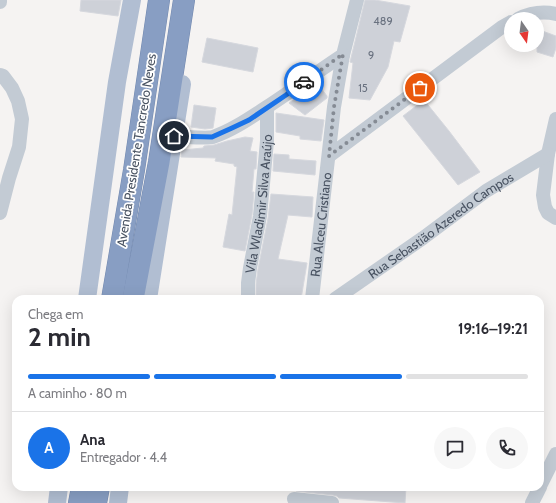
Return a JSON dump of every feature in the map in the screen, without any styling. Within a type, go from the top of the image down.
[{"type":"highway","name":"Avenida Presidente Tancredo Neves","points":[[113,295],[134,170],[159,0]]},
{"type":"highway","name":"Avenida Presidente Tancredo Neves","points":[[134,295],[159,162],[184,0]]},
{"type":"highway","points":[[79,503],[81,491]]},
{"type":"highway","points":[[96,503],[98,491]]},
{"type":"main road","name":"Avenida Presidente Tancredo Neves","points":[[88,295],[116,90],[132,0]]},
{"type":"main road","points":[[149,295],[194,0]]},
{"type":"main road","points":[[56,503],[58,491]]},
{"type":"main road","points":[[118,503],[120,491]]},
{"type":"street","name":"Rua Alceu Cristiano","points":[[312,295],[334,107],[343,54],[357,0]]},
{"type":"street","points":[[544,12],[550,12],[556,14]]},
{"type":"street","points":[[329,156],[504,26]]},
{"type":"street","points":[[174,136],[212,137],[249,120],[343,54]]},
{"type":"street","points":[[0,75],[3,76],[12,88],[18,101],[22,118],[19,147],[0,213]]},
{"type":"street","name":"Vila Wladimir Silva Araújo","points":[[248,295],[250,268],[261,208],[267,141],[267,108]]},
{"type":"street","points":[[556,119],[548,154],[543,195],[544,207],[548,213],[556,218]]},
{"type":"street","name":"Rua Sebastião Azeredo Campos","points":[[341,295],[423,238],[486,191],[548,154]]},
{"type":"street","points":[[544,479],[556,454]]},
{"type":"street","points":[[532,503],[538,491]]},
{"type":"street","points":[[294,496],[332,503]]},
{"type":"building","points":[[81,0],[121,0],[118,16],[80,11]]},
{"type":"building","points":[[365,0],[375,0],[410,6],[400,42],[394,41],[388,67],[370,100],[349,98],[353,63],[350,62]]},
{"type":"building","points":[[544,32],[556,36],[556,48],[553,57],[537,52],[544,52]]},
{"type":"building","points":[[207,38],[258,48],[253,72],[202,62]]},
{"type":"building","points":[[317,83],[327,98],[305,115],[289,103]]},
{"type":"building","points":[[424,100],[480,172],[458,185],[403,116]]},
{"type":"building","points":[[194,105],[216,108],[213,128],[205,129],[191,127]]},
{"type":"building","points":[[276,113],[324,120],[321,141],[300,139],[300,136],[276,132]]},
{"type":"building","points":[[245,137],[253,138],[250,151],[257,152],[252,192],[254,192],[252,215],[245,251],[223,247],[229,214],[232,215],[237,167],[234,166],[234,164],[215,161],[216,158],[181,157],[182,150],[203,148],[204,146]]},
{"type":"building","points":[[274,154],[289,155],[289,159],[316,161],[315,175],[273,171]]},
{"type":"building","points":[[271,194],[313,197],[312,217],[288,215],[278,259],[307,263],[302,295],[256,295],[258,269]]},
{"type":"building","points":[[296,491],[406,491],[405,503],[339,498],[333,495]]},
{"type":"way so far","points":[[304,82],[343,54],[334,107],[329,156],[420,88]]},
{"type":"route","points":[[174,136],[212,137],[249,120],[304,82]]}]
